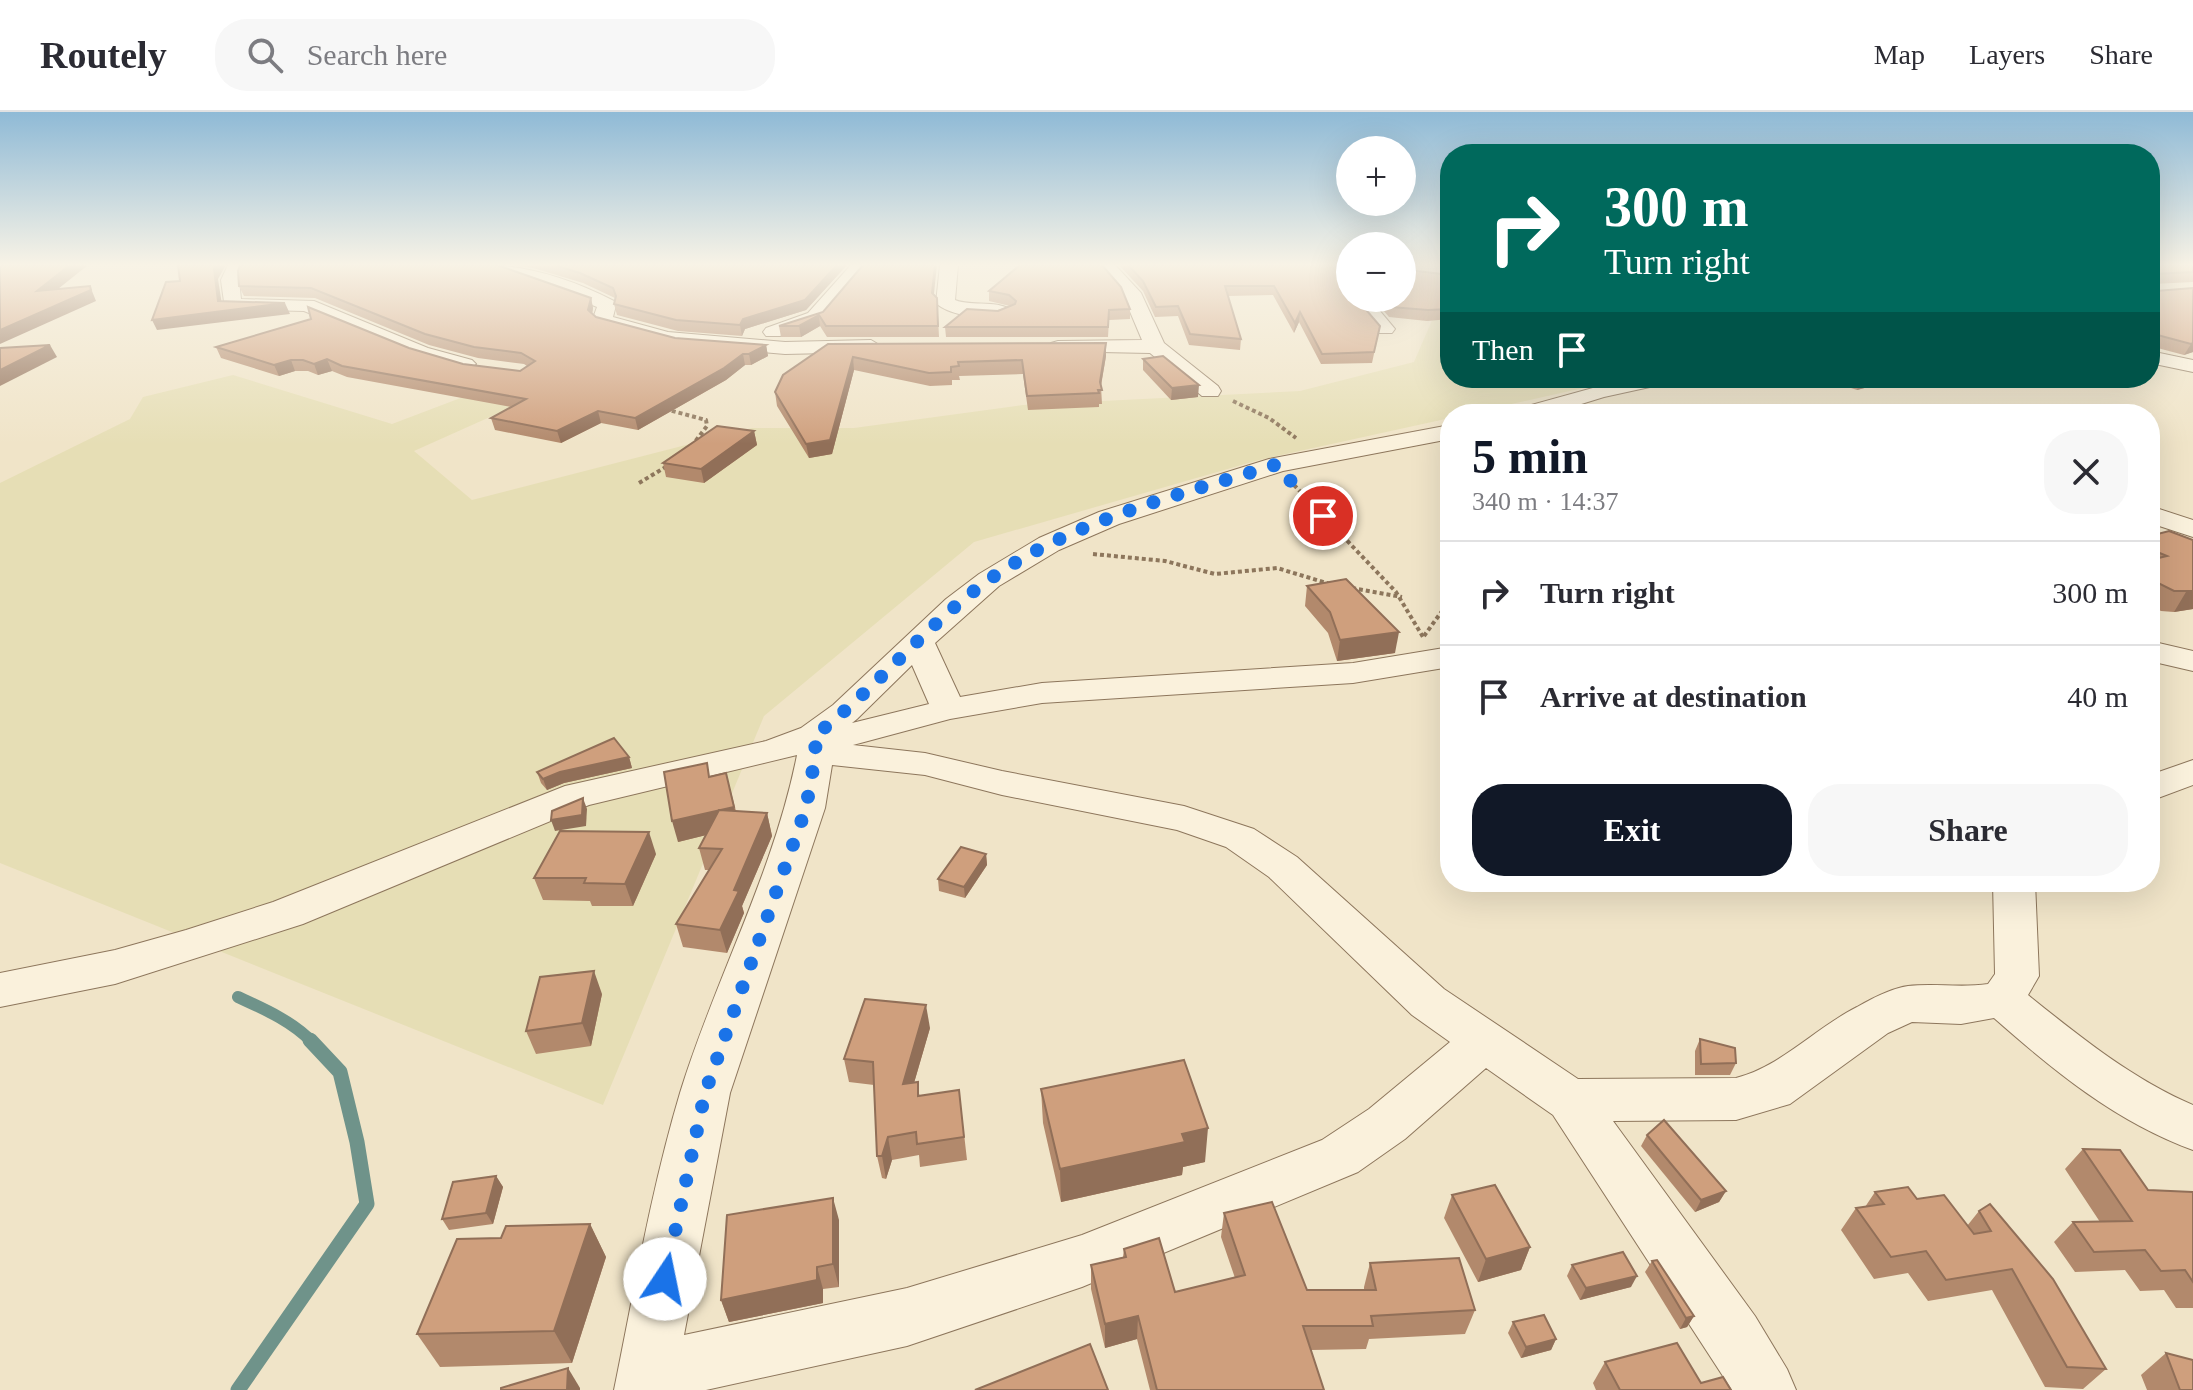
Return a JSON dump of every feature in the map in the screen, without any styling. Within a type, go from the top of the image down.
[{"type":"street","points":[[355,325],[421,352],[489,368]]},
{"type":"street","points":[[618,325],[650,331],[664,338],[721,343],[785,348],[889,346]]},
{"type":"street","points":[[721,343],[793,325]]},
{"type":"street","points":[[1144,325],[1156,347],[1189,377],[1210,391]]},
{"type":"street","points":[[1381,325],[1385,329]]},
{"type":"street","points":[[1039,348],[1156,347]]},
{"type":"street","points":[[2160,359],[2193,366]]},
{"type":"street","points":[[1559,404],[1620,388]]},
{"type":"street","points":[[1576,399],[1587,404]]},
{"type":"street","points":[[1440,434],[1278,464],[1109,518],[1049,544],[989,580],[957,605],[815,744],[806,808],[705,1093],[645,1381],[907,1317],[1111,1249],[1340,1156],[1387,1124],[1486,1040]]},
{"type":"street","points":[[2160,517],[2193,529]]},
{"type":"street","points":[[919,643],[948,709]]},
{"type":"street","points":[[0,990],[115,967],[288,913],[578,795],[815,744],[948,709],[1042,693],[1353,673],[1436,652]]},
{"type":"street","points":[[2160,653],[2193,661]]},
{"type":"street","points":[[815,744],[1184,819],[1240,838],[1283,867],[1428,1002],[1570,1100],[1734,1337],[1766,1390]]},
{"type":"street","points":[[2160,785],[2193,772]]},
{"type":"street","points":[[1570,1100],[1736,1099],[1773,1089],[1872,1020],[1908,1004],[1961,1006],[2002,999],[2017,976],[2014,892]]},
{"type":"street","points":[[2002,999],[2120,1092],[2193,1128]]},
{"type":"path","points":[[1210,391],[1269,418],[1319,455]]},
{"type":"path","points":[[655,408],[691,413],[706,420],[707,426],[701,436],[686,451]]},
{"type":"path","points":[[639,483],[680,458]]},
{"type":"path","points":[[1278,464],[1302,496],[1384,575],[1402,597],[1436,652]]},
{"type":"path","points":[[1049,544],[1088,554],[1165,561],[1215,574],[1277,568],[1315,581],[1402,597]]},
{"type":"shaded area","points":[[1430,325],[1440,325],[1440,388],[1583,388],[1512,404],[1440,404],[1440,420],[1259,460],[974,542],[764,716],[603,1105],[0,863],[0,483],[130,419],[143,397],[233,375],[392,424],[513,378],[559,386],[414,451],[472,500],[752,428],[854,428],[1023,405],[1300,391],[1414,362]]},
{"type":"building","points":[[292,325],[351,325],[409,348],[463,364],[520,371],[535,361],[521,353],[474,347],[402,325],[625,325],[675,338],[766,345],[743,354],[635,418],[598,411],[557,431],[491,418],[526,399],[342,366],[327,359],[314,364],[291,360],[274,365],[216,347]]},
{"type":"building","points":[[825,325],[938,326],[826,326]]},
{"type":"building","points":[[948,325],[1108,325],[1108,327],[945,327]]},
{"type":"building","points":[[1186,325],[1237,325],[1241,339],[1190,334]]},
{"type":"building","points":[[1307,325],[1379,325],[1374,352],[1322,354]]},
{"type":"building","points":[[2160,325],[2193,325],[2191,344],[2160,336]]},
{"type":"building","points":[[1106,343],[1100,382],[1102,390],[1098,390],[1099,393],[1027,396],[1022,360],[958,362],[959,366],[951,367],[951,372],[929,373],[853,357],[830,440],[806,444],[775,392],[783,375],[828,344]]},
{"type":"building","points":[[50,345],[0,370],[0,348]]},
{"type":"building","points":[[1163,356],[1199,385],[1172,388],[1143,359]]},
{"type":"building","points":[[717,426],[754,431],[701,469],[663,463]]},
{"type":"building","points":[[2169,531],[2193,540],[2193,591],[2174,591],[2160,584],[2160,558],[2167,556],[2160,553],[2160,533]]},
{"type":"building","points":[[1346,579],[1399,632],[1340,640],[1330,612],[1307,586]]},
{"type":"building","points":[[614,738],[629,757],[560,772],[543,779],[537,772]]},
{"type":"building","points":[[707,763],[709,777],[726,773],[734,807],[672,821],[664,772]]},
{"type":"building","points":[[583,798],[582,815],[551,820],[552,811]]},
{"type":"building","points":[[719,810],[767,813],[734,890],[739,891],[720,930],[676,924],[722,849],[699,848]]},
{"type":"building","points":[[560,831],[649,832],[625,884],[584,883],[586,878],[534,878]]},
{"type":"building","points":[[961,847],[986,854],[964,887],[938,879]]},
{"type":"building","points":[[594,971],[582,1023],[526,1031],[540,977]]},
{"type":"building","points":[[865,999],[926,1005],[903,1084],[918,1082],[918,1096],[959,1090],[964,1137],[917,1144],[916,1132],[888,1137],[882,1156],[877,1156],[873,1062],[844,1059]]},
{"type":"building","points":[[1700,1039],[1735,1048],[1736,1063],[1701,1064]]},
{"type":"building","points":[[1184,1060],[1208,1128],[1182,1134],[1185,1142],[1060,1169],[1041,1089]]},
{"type":"building","points":[[1664,1120],[1726,1191],[1701,1200],[1647,1135]]},
{"type":"building","points":[[2083,1149],[2120,1150],[2148,1190],[2193,1192],[2193,1282],[2185,1270],[2161,1271],[2145,1250],[2094,1252],[2073,1222],[2132,1221]]},
{"type":"building","points":[[496,1176],[486,1213],[442,1219],[453,1182]]},
{"type":"building","points":[[1495,1185],[1530,1247],[1486,1259],[1452,1195]]},
{"type":"building","points":[[1908,1187],[1917,1199],[1944,1195],[1974,1234],[1991,1231],[1979,1211],[1990,1204],[2053,1279],[2106,1369],[2067,1367],[2012,1269],[1946,1280],[1926,1251],[1891,1257],[1856,1208],[1884,1204],[1875,1192]]},
{"type":"building","points":[[833,1198],[833,1264],[817,1267],[817,1280],[721,1300],[727,1215]]},
{"type":"building","points":[[1272,1202],[1307,1290],[1376,1290],[1370,1263],[1459,1258],[1475,1310],[1371,1316],[1373,1326],[1303,1326],[1324,1390],[1157,1390],[1138,1316],[1105,1324],[1091,1265],[1126,1257],[1124,1249],[1159,1238],[1175,1292],[1245,1275],[1224,1213]]},
{"type":"building","points":[[590,1224],[554,1331],[417,1334],[457,1239],[501,1238],[506,1226]]},
{"type":"building","points":[[1623,1252],[1637,1276],[1586,1288],[1572,1265]]},
{"type":"building","points":[[1657,1260],[1694,1316],[1686,1318],[1652,1261]]},
{"type":"building","points":[[1544,1315],[1556,1339],[1526,1347],[1513,1322]]},
{"type":"building","points":[[1677,1343],[1701,1383],[1723,1377],[1731,1390],[1620,1390],[1605,1362]]},
{"type":"building","points":[[1090,1344],[1108,1390],[975,1390]]},
{"type":"building","points":[[2166,1353],[2193,1360],[2193,1390],[2180,1390]]},
{"type":"building","points":[[568,1368],[567,1390],[501,1390],[501,1388]]},
{"type":"waterway","points":[[238,997],[287,1022],[311,1041]]},
{"type":"waterway","points":[[238,1390],[367,1204],[357,1142],[340,1072],[311,1041]]},
{"type":"route","points":[[665,1279],[705,1093],[806,808],[816,752],[814,736],[845,712],[957,605],[989,580],[1049,544],[1109,518],[1278,464],[1302,496],[1323,516]]}]
